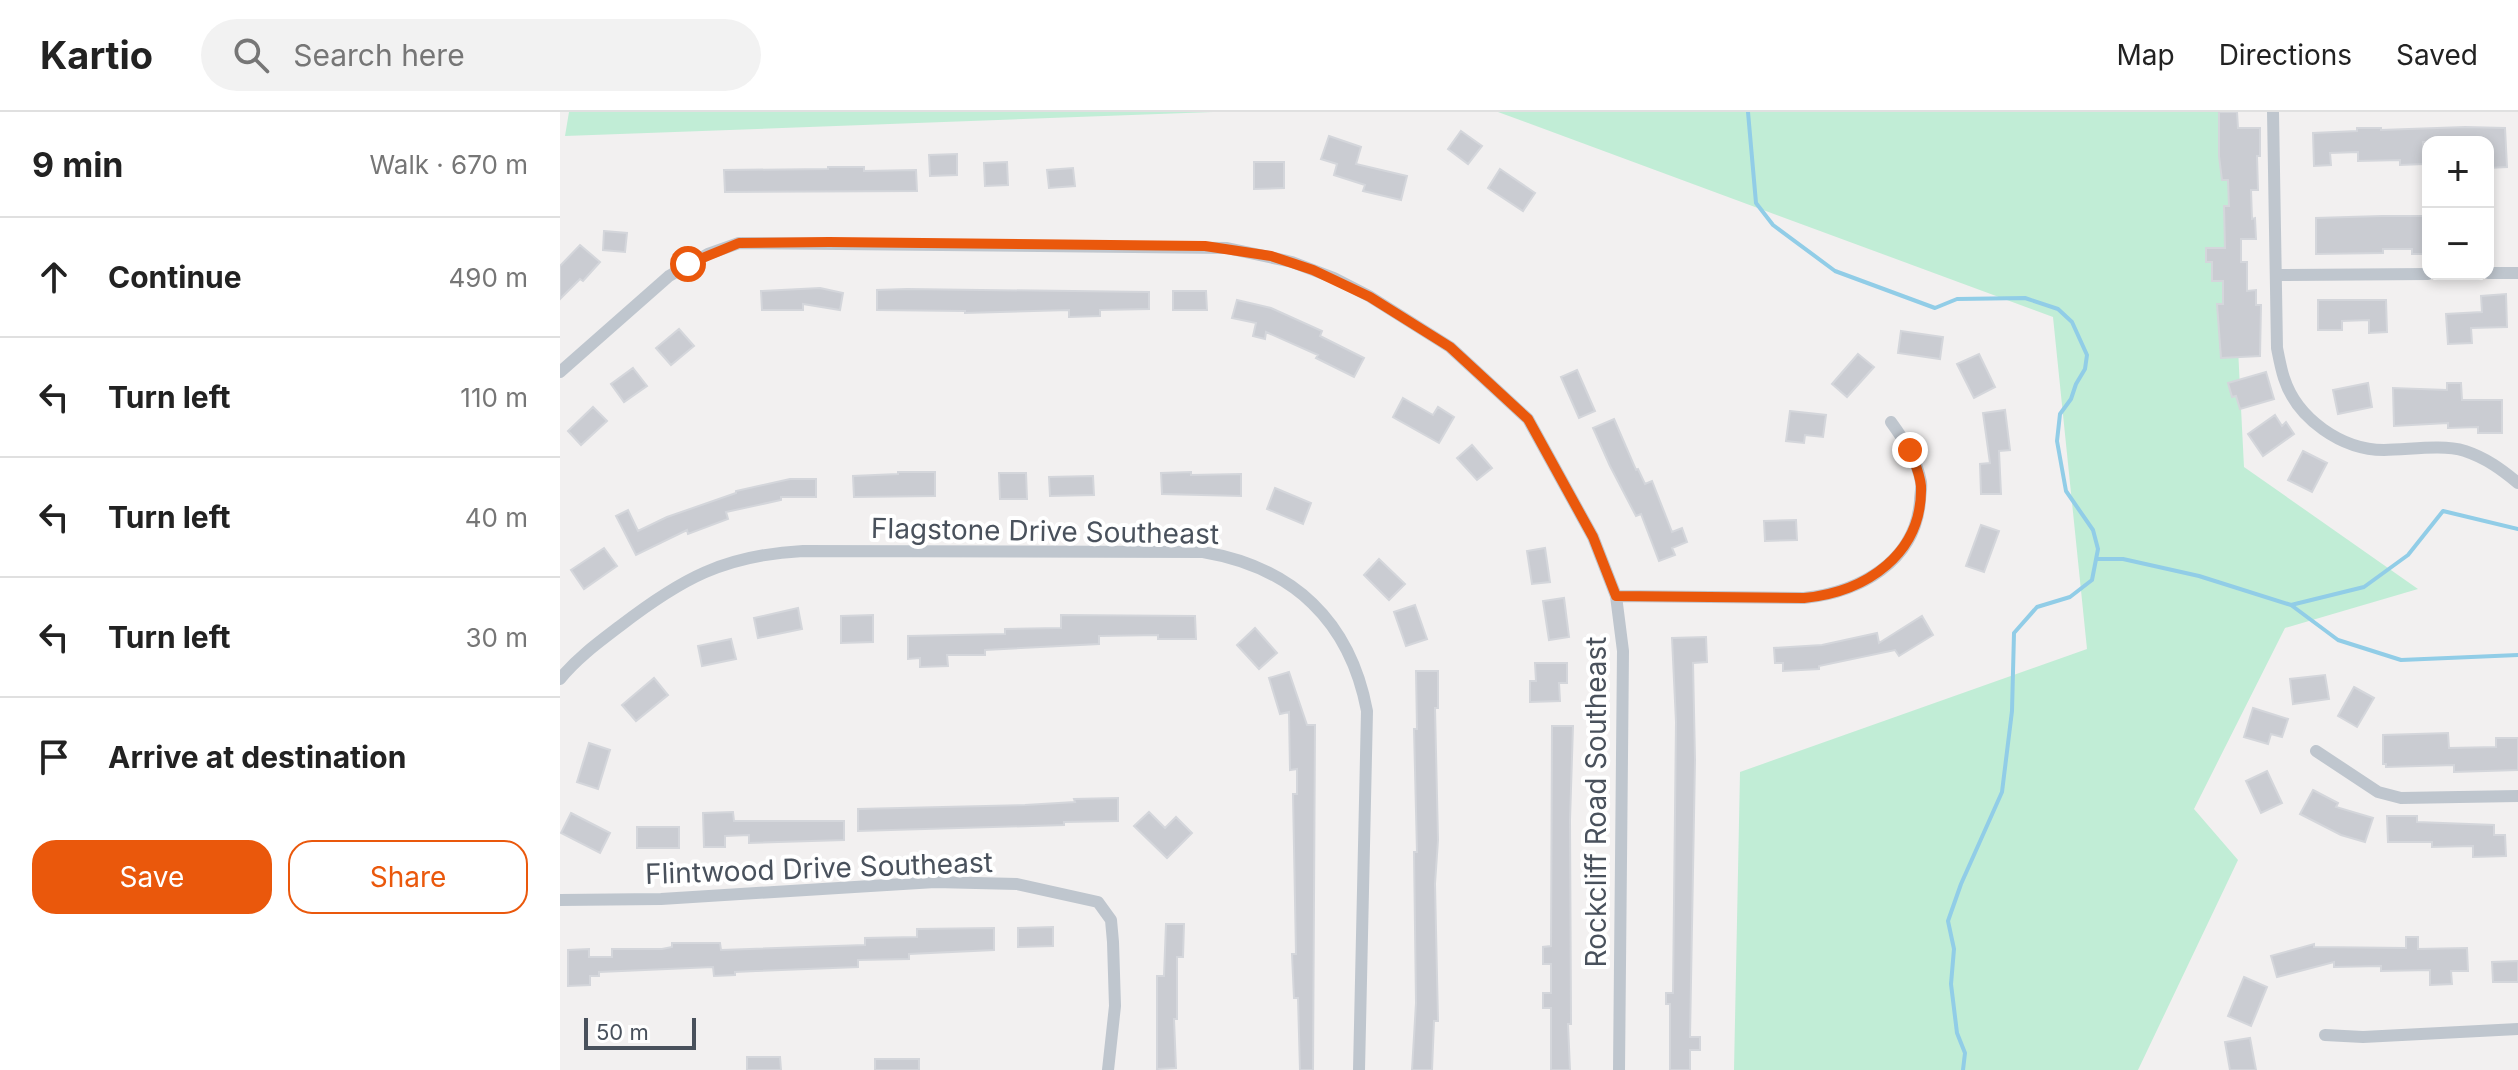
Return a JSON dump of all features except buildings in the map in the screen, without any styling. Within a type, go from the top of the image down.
[{"type":"street","points":[[2273,112],[2277,348],[2284,381],[2298,405],[2321,429],[2347,444],[2379,450],[2463,450],[2494,463],[2518,483]]},
{"type":"street","name":"Rockcliff Road Southeast","points":[[560,372],[669,276],[708,254],[739,243],[1205,246],[1271,256],[1334,278],[1450,347],[1528,419],[1593,537],[1616,596],[1623,651],[1619,1070]]},
{"type":"street","points":[[2494,273],[2518,273]]},
{"type":"street","points":[[2276,275],[2422,274]]},
{"type":"street","points":[[1616,596],[1804,598],[1826,596],[1868,581],[1886,568],[1908,544],[1918,517],[1921,483],[1910,450],[1891,422]]},
{"type":"street","name":"Flagstone Drive Southeast","points":[[560,679],[592,648],[676,586],[716,567],[759,555],[803,551],[1192,552],[1225,556],[1267,570],[1304,595],[1334,627],[1355,666],[1365,699],[1359,1070]]},
{"type":"street","points":[[2316,751],[2378,792],[2401,798],[2518,796]]},
{"type":"street","name":"Flintwood Drive Southeast","points":[[560,900],[661,899],[935,882],[1017,884],[1098,902],[1111,920],[1113,942],[1115,1006],[1108,1070]]},
{"type":"street","points":[[2325,1035],[2363,1037],[2518,1029]]},
{"type":"green space","points":[[569,112],[1213,112],[565,136]]},
{"type":"green space","points":[[1498,112],[2226,112],[2244,467],[2418,589],[2285,628],[2194,809],[2238,860],[2138,1070],[1734,1070],[1740,772],[2087,649],[2053,317]]},
{"type":"waterway","points":[[1748,112],[1756,203],[1773,225],[1835,271],[1935,308],[1957,299],[2025,298],[2058,309],[2072,322],[2087,355],[2085,369],[2060,414],[2057,441],[2066,491],[2093,530],[2098,549],[2092,580],[2070,597],[2037,607],[2014,633],[2012,711],[2002,792],[1948,921],[1954,949],[1951,984],[1957,1033],[1965,1053],[1963,1070]]},
{"type":"waterway","points":[[2291,605],[2364,587],[2408,555],[2443,511],[2518,529]]},
{"type":"waterway","points":[[2096,559],[2123,559],[2199,576],[2291,605],[2338,640],[2401,660],[2518,655]]},
{"type":"route","points":[[688,264],[739,243],[829,242],[1205,246],[1292,262],[1334,278],[1370,297],[1450,347],[1528,419],[1593,537],[1616,596],[1804,598],[1826,596],[1868,581],[1886,568],[1908,544],[1918,517],[1921,483],[1910,450]]}]
